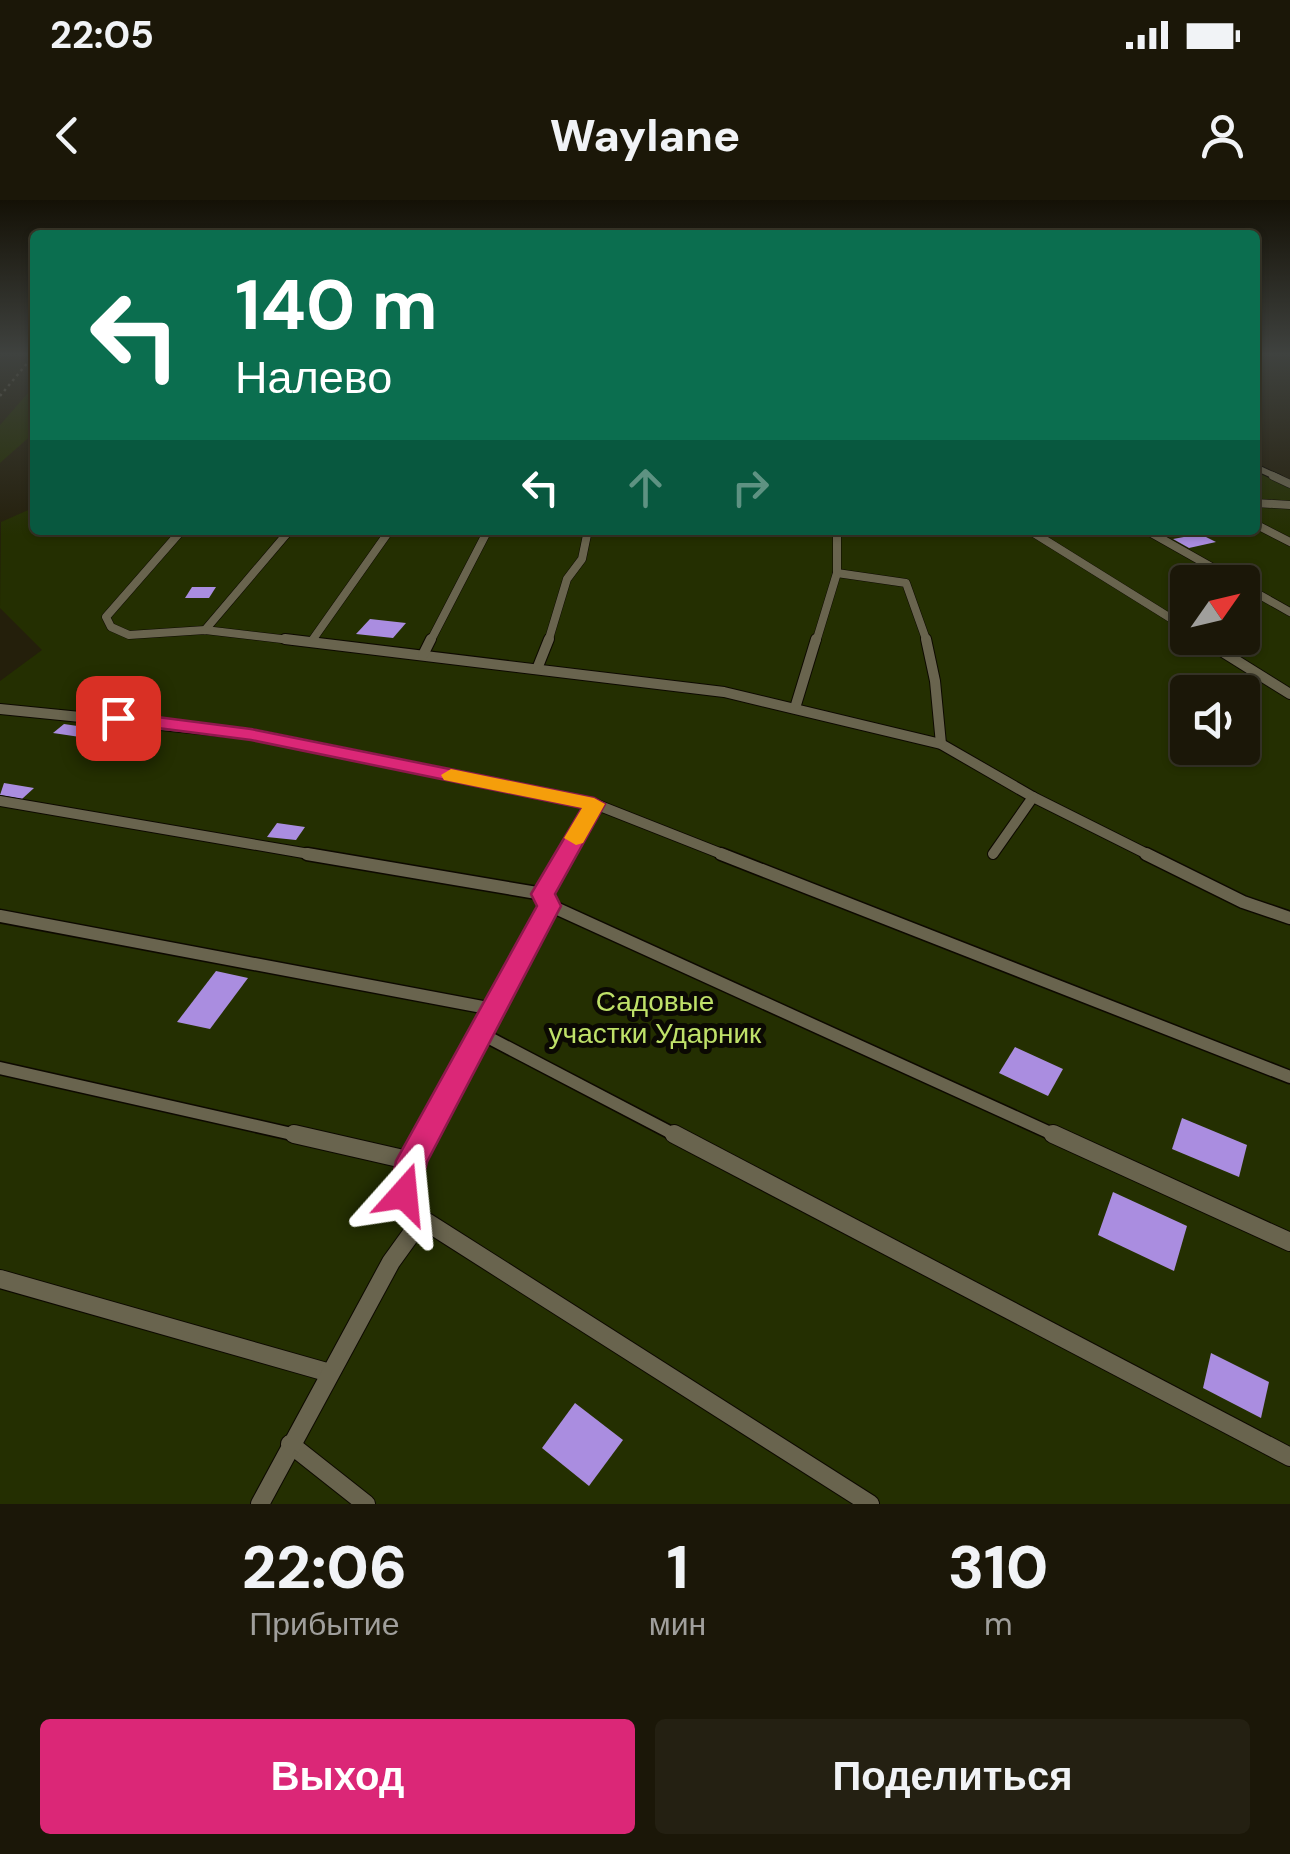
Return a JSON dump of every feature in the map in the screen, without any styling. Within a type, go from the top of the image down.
[{"type":"lane","points":[[1260,469],[1290,484]]},
{"type":"lane","points":[[1260,503],[1290,504]]},
{"type":"lane","points":[[1260,527],[1290,542]]},
{"type":"lane","points":[[178,535],[106,617],[111,627],[129,634],[205,630],[537,668],[724,692],[796,708],[941,744],[1033,797],[1242,902],[1290,918]]},
{"type":"lane","points":[[205,630],[286,535]]},
{"type":"lane","points":[[311,642],[386,535]]},
{"type":"lane","points":[[423,655],[485,535]]},
{"type":"lane","points":[[537,668],[556,626],[567,579],[582,559],[587,535]]},
{"type":"lane","points":[[796,708],[837,573],[838,535]]},
{"type":"lane","points":[[1038,535],[1170,619]]},
{"type":"lane","points":[[1155,535],[1207,565]]},
{"type":"lane","points":[[837,573],[906,583],[924,625],[937,676],[941,744]]},
{"type":"lane","points":[[1260,595],[1290,612]]},
{"type":"lane","points":[[1227,655],[1290,694]]},
{"type":"lane","points":[[0,709],[251,734],[594,804],[1290,1077]]},
{"type":"lane","points":[[993,854],[1033,797]]},
{"type":"lane","points":[[0,801],[546,900],[1290,1242]]},
{"type":"lane","points":[[594,804],[493,1009],[412,1161],[404,1194],[422,1218],[870,1504]]},
{"type":"lane","points":[[0,916],[493,1009]]},
{"type":"lane","points":[[480,1033],[1290,1457]]},
{"type":"lane","points":[[0,1068],[412,1161]]},
{"type":"lane","points":[[260,1504],[391,1262],[422,1218]]},
{"type":"lane","points":[[0,1279],[330,1373]]},
{"type":"lane","points":[[290,1444],[366,1504]]},
{"type":"green space","points":[[10,414],[30,414],[30,436],[0,463],[0,425]]},
{"type":"green space","name":"Садовые участки Ударник","points":[[1260,471],[1290,486],[1290,1504],[0,1504],[0,681],[42,650],[0,608],[1,522],[30,509],[30,535],[1260,535]]},
{"type":"building","points":[[1202,535],[1216,542],[1189,548],[1173,539]]},
{"type":"building","points":[[192,587],[216,587],[209,598],[185,598]]},
{"type":"building","points":[[370,619],[406,623],[393,638],[356,634]]},
{"type":"building","points":[[64,724],[91,728],[80,737],[53,733]]},
{"type":"building","points":[[4,783],[34,788],[22,799],[0,795]]},
{"type":"building","points":[[277,823],[305,827],[296,840],[267,837]]},
{"type":"building","points":[[216,971],[248,978],[210,1029],[177,1022]]},
{"type":"building","points":[[1015,1047],[1063,1069],[1048,1096],[999,1073]]},
{"type":"building","points":[[1182,1118],[1247,1145],[1239,1177],[1172,1149]]},
{"type":"building","points":[[1113,1192],[1187,1226],[1174,1271],[1098,1235]]},
{"type":"building","points":[[1211,1353],[1269,1382],[1261,1418],[1203,1388]]},
{"type":"building","points":[[575,1403],[623,1440],[589,1486],[542,1448]]},
{"type":"slow traffic","points":[[451,775],[594,804],[576,838]]},
{"type":"route","points":[[118,718],[251,734],[594,804],[543,894],[549,906],[412,1161],[404,1194]]}]
